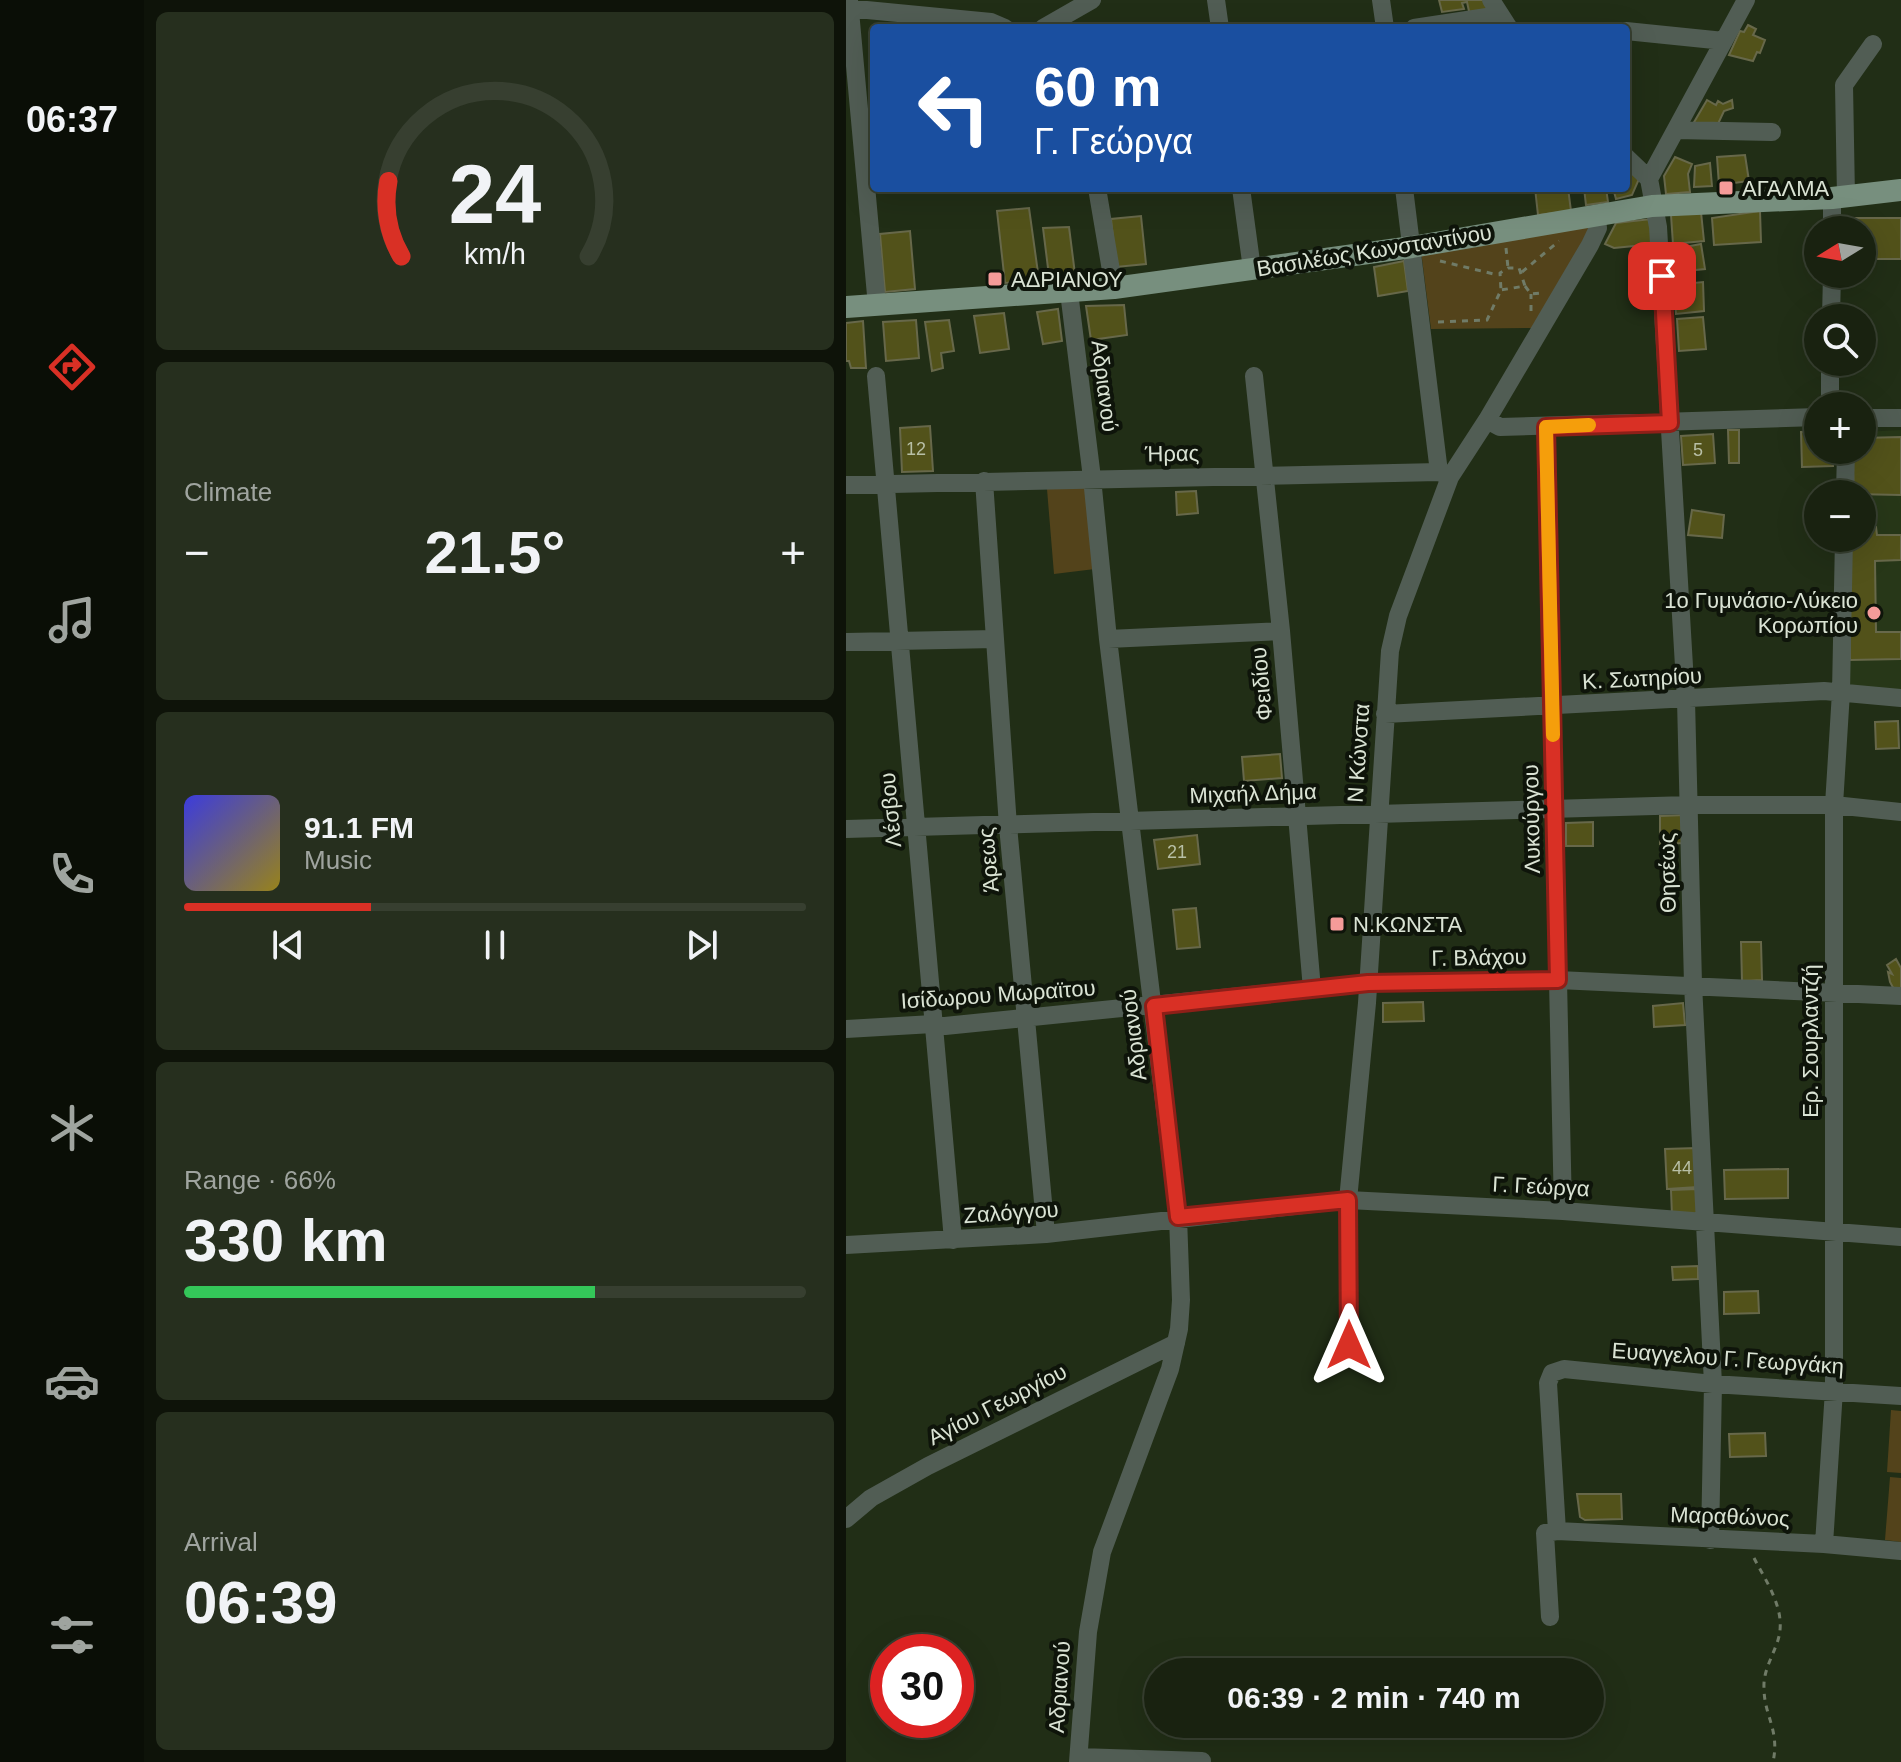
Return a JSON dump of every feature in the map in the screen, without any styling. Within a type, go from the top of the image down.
[{"type":"main road","name":"Βασιλέως Κωνσταντίνου","points":[[846,307],[1114,288],[1419,246],[1652,206],[1839,198],[1901,190]]},
{"type":"street","points":[[1068,21],[1092,0]]},
{"type":"street","points":[[1216,0],[1219,24]]},
{"type":"street","points":[[1381,0],[1384,24]]},
{"type":"street","points":[[1630,161],[1649,179],[1746,0]]},
{"type":"street","points":[[870,173],[861,138],[848,6],[944,23],[996,24]]},
{"type":"street","points":[[1439,24],[1500,14]]},
{"type":"street","points":[[1630,31],[1724,41]]},
{"type":"street","points":[[1835,216],[1839,198],[1844,85],[1873,44]]},
{"type":"street","points":[[1676,130],[1772,132]]},
{"type":"street","name":"Θησέως","points":[[1649,179],[1658,227],[1686,700],[1693,984],[1713,1384],[1710,1540]]},
{"type":"street","points":[[872,192],[877,306]]},
{"type":"street","points":[[1098,192],[1114,288]]},
{"type":"street","points":[[1242,192],[1252,269]]},
{"type":"street","points":[[1405,192],[1419,246],[1421,329],[1444,474]]},
{"type":"street","name":"Ν Κώνστα","points":[[1349,1345],[1348,1200],[1368,983],[1390,651],[1398,616],[1444,474],[1487,420],[1590,245],[1598,228],[1596,214]]},
{"type":"street","name":"Αδριανού","points":[[1069,292],[1178,1217],[1181,1300],[1170,1369],[1102,1552],[1088,1632],[1078,1760]]},
{"type":"street","name":"Λέσβου","points":[[876,376],[953,1240]]},
{"type":"street","name":"Φειδίου","points":[[1254,376],[1281,631],[1312,989]]},
{"type":"street","points":[[1487,420],[1500,427],[1546,427],[1804,418]]},
{"type":"street","points":[[1876,418],[1901,418]]},
{"type":"street","name":"Λυκούργου","points":[[1546,427],[1563,1211]]},
{"type":"street","name":"Ήρας","points":[[846,485],[1092,478],[1444,474]]},
{"type":"street","name":"Άρεως","points":[[984,481],[1008,826],[1046,1234]]},
{"type":"street","name":"Ερ. Σουρλαντζή","points":[[1824,1544],[1834,1390],[1834,805],[1841,692],[1844,552]]},
{"type":"street","points":[[1108,639],[1281,631]]},
{"type":"street","points":[[846,642],[995,639]]},
{"type":"street","name":"Κ. Σωτηρίου","points":[[1385,714],[1841,692],[1901,698]]},
{"type":"street","name":"Μιχαήλ Δήμα","points":[[846,829],[1689,805],[1834,805],[1901,812]]},
{"type":"street","name":"Γ. Βλάχου","points":[[1154,1006],[1368,983],[1558,980],[1901,996]]},
{"type":"street","name":"Ισίδωρου Μωραϊτου","points":[[846,1029],[945,1026],[1154,1006]]},
{"type":"street","name":"Γ. Γεώργα","points":[[1178,1217],[1348,1200],[1563,1211],[1901,1237]]},
{"type":"street","name":"Ζαλόγγου","points":[[846,1245],[1046,1234],[1178,1217]]},
{"type":"street","name":"Αγίου Γεωργίου","points":[[846,1519],[871,1498],[928,1466],[1176,1343]]},
{"type":"street","name":"Ευαγγελου Γ. Γεωργάκη","points":[[1557,1531],[1548,1383],[1552,1373],[1564,1369],[1713,1384],[1901,1396]]},
{"type":"street","points":[[1550,1617],[1545,1533],[1557,1531]]},
{"type":"street","name":"Μαραθώνος","points":[[1557,1531],[1824,1544],[1901,1551]]},
{"type":"street","points":[[1078,1760],[1202,1761]]},
{"type":"path","points":[[1522,272],[1562,238],[1560,221]]},
{"type":"path","points":[[1419,246],[1431,259],[1498,275]]},
{"type":"path","points":[[1498,275],[1503,269],[1514,267],[1522,272],[1525,286],[1501,290]]},
{"type":"path","points":[[1421,329],[1429,322],[1487,320],[1501,290],[1498,275]]},
{"type":"path","points":[[1744,1541],[1773,1594],[1780,1616],[1780,1637],[1768,1666],[1764,1688],[1775,1728],[1773,1762]]},
{"type":"shaded area","points":[[1579,223],[1589,228],[1587,240],[1535,328],[1431,329],[1421,251]]},
{"type":"shaded area","name":"1ο Γυμνάσιο-Λύκειο Κορωπίου","points":[[1901,430],[1901,693],[1848,687],[1861,552],[1876,552],[1876,480],[1862,480],[1862,464],[1876,464],[1876,431]]},
{"type":"shaded area","points":[[1085,487],[1095,569],[1054,574],[1047,489]]},
{"type":"shaded area","points":[[1891,1410],[1901,1411],[1901,1473],[1887,1472]]},
{"type":"shaded area","points":[[1890,1477],[1901,1478],[1901,1542],[1885,1540]]},
{"type":"building","points":[[1439,0],[1485,0],[1493,12],[1470,16],[1467,2],[1462,3],[1464,9],[1442,12]]},
{"type":"building","points":[[1748,25],[1756,29],[1753,35],[1765,40],[1753,61],[1729,55],[1740,31],[1744,32]]},
{"type":"building","points":[[1707,100],[1716,105],[1718,101],[1723,104],[1732,100],[1733,108],[1724,111],[1717,126],[1693,124]]},
{"type":"building","points":[[1745,155],[1749,181],[1719,185],[1717,157]]},
{"type":"building","points":[[1675,157],[1692,164],[1688,174],[1690,192],[1666,194],[1664,176]]},
{"type":"building","points":[[1710,163],[1712,186],[1694,187],[1695,166]]},
{"type":"building","points":[[1630,170],[1639,179],[1632,195],[1616,199],[1614,192],[1630,192]]},
{"type":"building","points":[[1535,192],[1569,192],[1571,211],[1538,215]]},
{"type":"building","points":[[1584,192],[1607,192],[1608,202],[1586,205]]},
{"type":"building","points":[[1029,208],[1039,280],[1005,283],[997,211]]},
{"type":"building","points":[[1760,211],[1761,242],[1714,245],[1712,218]]},
{"type":"building","points":[[1701,212],[1704,241],[1673,244],[1671,215]]},
{"type":"building","points":[[1141,216],[1146,264],[1116,267],[1111,219]]},
{"type":"building","points":[[1876,218],[1901,218],[1901,259],[1876,259]]},
{"type":"building","points":[[1651,219],[1654,244],[1614,248],[1605,244],[1616,223]]},
{"type":"building","points":[[1069,227],[1075,274],[1049,276],[1043,228]]},
{"type":"building","points":[[910,231],[915,289],[885,292],[880,234]]},
{"type":"building","points":[[1701,244],[1705,269],[1676,272],[1674,249]]},
{"type":"building","points":[[1404,261],[1408,291],[1378,296],[1374,267]]},
{"type":"building","points":[[1703,282],[1704,311],[1676,314],[1674,285]]},
{"type":"building","points":[[1124,305],[1127,335],[1091,340],[1086,306]]},
{"type":"building","points":[[1058,309],[1062,341],[1043,344],[1037,312]]},
{"type":"building","points":[[1004,313],[1009,349],[980,353],[974,316]]},
{"type":"building","points":[[1703,317],[1706,349],[1679,351],[1677,319]]},
{"type":"building","points":[[916,320],[919,358],[886,361],[883,322]]},
{"type":"building","points":[[949,320],[954,351],[941,353],[943,368],[932,371],[925,322]]},
{"type":"building","points":[[863,321],[866,368],[851,368],[849,361],[846,361],[846,323]]},
{"type":"building","points":[[930,426],[933,471],[902,472],[900,428]]},
{"type":"building","points":[[1728,430],[1739,430],[1739,463],[1729,463]]},
{"type":"building","points":[[1801,432],[1804,432],[1804,464],[1833,466],[1802,467]]},
{"type":"building","points":[[1713,434],[1715,463],[1683,465],[1681,436]]},
{"type":"building","points":[[1901,437],[1901,495],[1876,494],[1876,480],[1853,480],[1853,464],[1876,464],[1876,438]]},
{"type":"building","points":[[1196,491],[1198,513],[1177,515],[1176,492]]},
{"type":"building","points":[[1692,510],[1724,515],[1722,538],[1688,535]]},
{"type":"building","points":[[1876,527],[1877,535],[1901,535],[1901,560],[1875,561],[1876,632],[1901,632],[1901,659],[1850,660],[1849,552],[1876,552]]},
{"type":"building","points":[[1898,721],[1899,748],[1876,749],[1875,722]]},
{"type":"building","points":[[1280,754],[1282,778],[1244,781],[1242,757]]},
{"type":"building","points":[[1685,815],[1686,843],[1660,844],[1660,816]]},
{"type":"building","points":[[1593,822],[1593,846],[1566,846],[1566,823]]},
{"type":"building","points":[[1197,835],[1200,864],[1158,869],[1154,840]]},
{"type":"building","points":[[1196,908],[1200,947],[1177,949],[1173,910]]},
{"type":"building","points":[[1741,942],[1761,942],[1762,980],[1742,981]]},
{"type":"building","points":[[1896,959],[1901,968],[1901,990],[1896,993],[1887,965]]},
{"type":"building","points":[[1423,1002],[1424,1021],[1383,1022],[1383,1003]]},
{"type":"building","points":[[1683,1003],[1685,1025],[1654,1027],[1653,1006]]},
{"type":"building","points":[[1696,1148],[1698,1187],[1667,1189],[1665,1149]]},
{"type":"building","points":[[1788,1169],[1788,1198],[1725,1199],[1724,1170]]},
{"type":"building","points":[[1698,1189],[1699,1215],[1672,1216],[1671,1190]]},
{"type":"building","points":[[1698,1266],[1698,1279],[1673,1280],[1672,1267]]},
{"type":"building","points":[[1758,1291],[1759,1313],[1724,1314],[1724,1292]]},
{"type":"building","points":[[1765,1433],[1766,1456],[1730,1457],[1729,1434]]},
{"type":"building","points":[[1577,1494],[1621,1494],[1622,1519],[1585,1520],[1580,1517]]},
{"type":"slow traffic","points":[[1553,735],[1546,427],[1589,425]]},
{"type":"place","name":"ΑΓΑΛΜΑ","points":[[1726,188]]},
{"type":"place","name":"ΑΔΡΙΑΝΟΥ","points":[[995,279]]},
{"type":"place","name":"1ο Γυμνάσιο-Λύκειο Κορωπίου","points":[[1874,613]]},
{"type":"place","name":"Ν.ΚΩΝΣΤΑ","points":[[1337,924]]},
{"type":"route","points":[[1349,1345],[1348,1200],[1178,1217],[1154,1006],[1368,983],[1558,980],[1546,427],[1670,423],[1662,276]]}]
